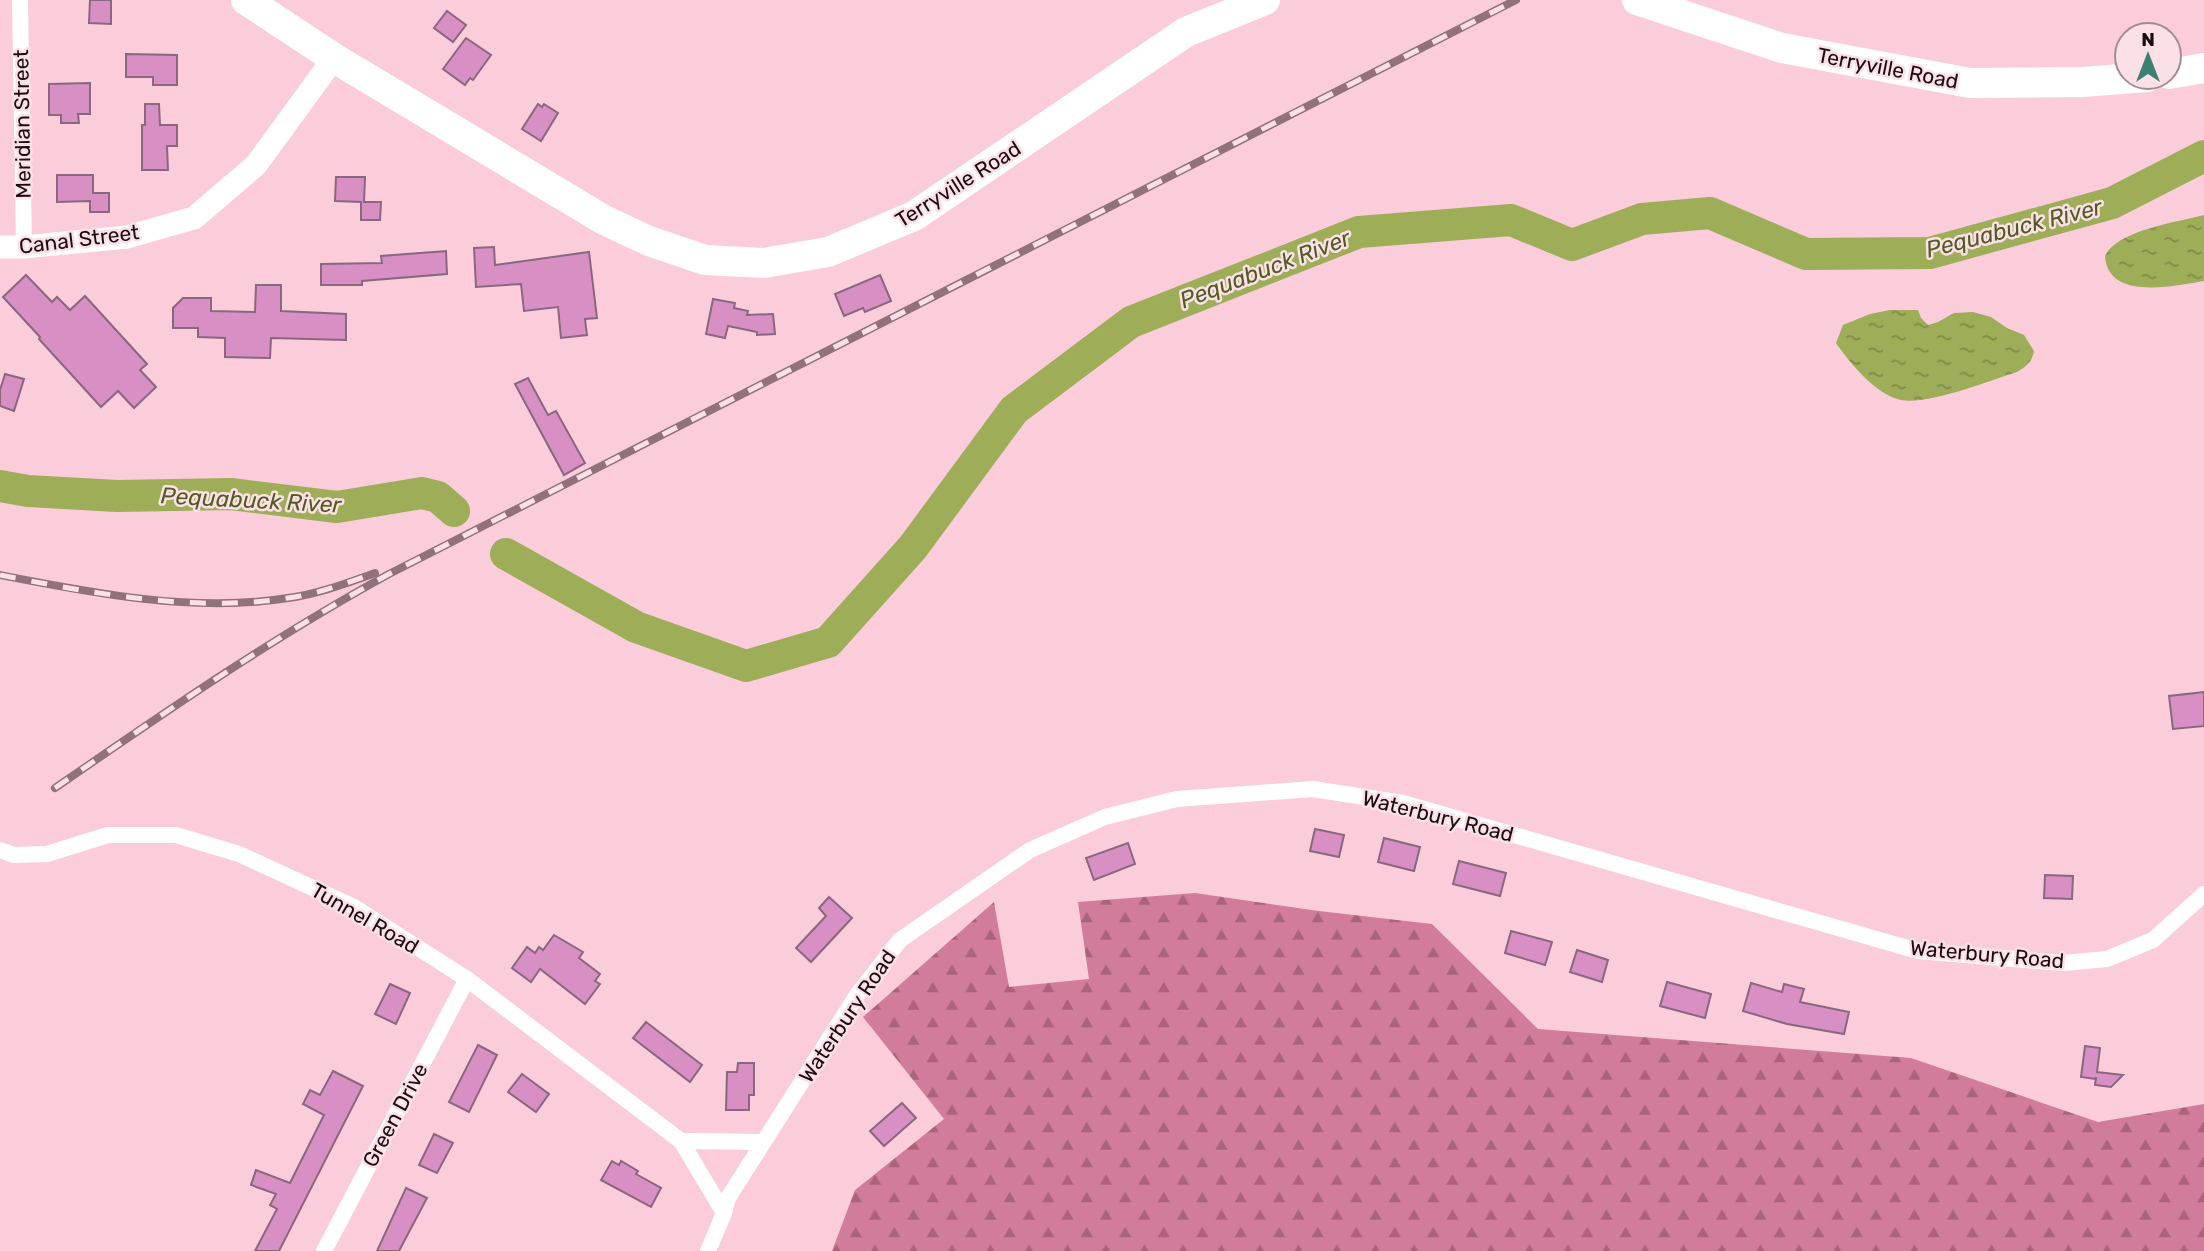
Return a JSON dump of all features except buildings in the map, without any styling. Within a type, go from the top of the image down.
[{"type":"highway","name":"Terryville Road","points":[[246,0],[334,58],[604,220],[649,242],[705,260],[764,263],[828,252],[914,216],[1186,32],[1265,0]]},
{"type":"highway","name":"Terryville Road","points":[[1637,0],[1782,48],[1970,83],[2113,80]]},
{"type":"highway","points":[[2183,72],[2204,68]]},
{"type":"main road","name":"Canal Street","points":[[0,247],[127,237],[194,218],[256,165],[334,58]]},
{"type":"street","name":"Meridian Street","points":[[20,0],[24,247]]},
{"type":"street","name":"Waterbury Road","points":[[708,1251],[726,1205],[763,1142],[857,995],[900,940],[1030,850],[1105,817],[1177,799],[1313,789],[1404,803],[1917,951],[2063,963],[2107,960],[2152,940],[2204,894]]},
{"type":"street","name":"Tunnel Road","points":[[0,850],[14,855],[47,853],[108,835],[176,835],[239,853],[354,907],[467,979],[681,1141],[726,1205]]},
{"type":"street","name":"Green Drive","points":[[324,1251],[467,979]]},
{"type":"street","points":[[681,1141],[763,1142]]},
{"type":"green space","points":[[1195,893],[1432,924],[1538,1029],[1911,1058],[2098,1122],[2204,1104],[2204,1251],[832,1251],[855,1190],[944,1119],[863,1017],[994,902],[1009,987],[1089,979],[1078,902]]},
{"type":"water","points":[[2204,215],[2204,281],[2176,286],[2144,287],[2117,280],[2109,270],[2105,256],[2122,240],[2149,228]]},
{"type":"water","points":[[1890,310],[1918,310],[1928,325],[1954,313],[1973,312],[1991,317],[2024,335],[2034,351],[2033,355],[2029,363],[2017,372],[1942,396],[1913,401],[1901,400],[1873,385],[1856,369],[1836,343],[1843,325],[1870,314]]},
{"type":"waterway","name":"Pequabuck River","points":[[506,554],[636,627],[746,666],[828,642],[913,547],[1014,410],[1131,322],[1359,232],[1511,220],[1572,245],[1642,219],[1710,213],[1806,254],[1930,253],[2112,203],[2204,156]]},
{"type":"waterway","name":"Pequabuck River","points":[[0,486],[28,491],[117,496],[231,494],[337,507],[422,493],[438,497],[454,511]]},
{"type":"railway","points":[[55,788],[261,650],[389,574],[1516,0]]},
{"type":"railway","points":[[0,575],[143,599],[216,603],[299,596],[375,573]]}]
